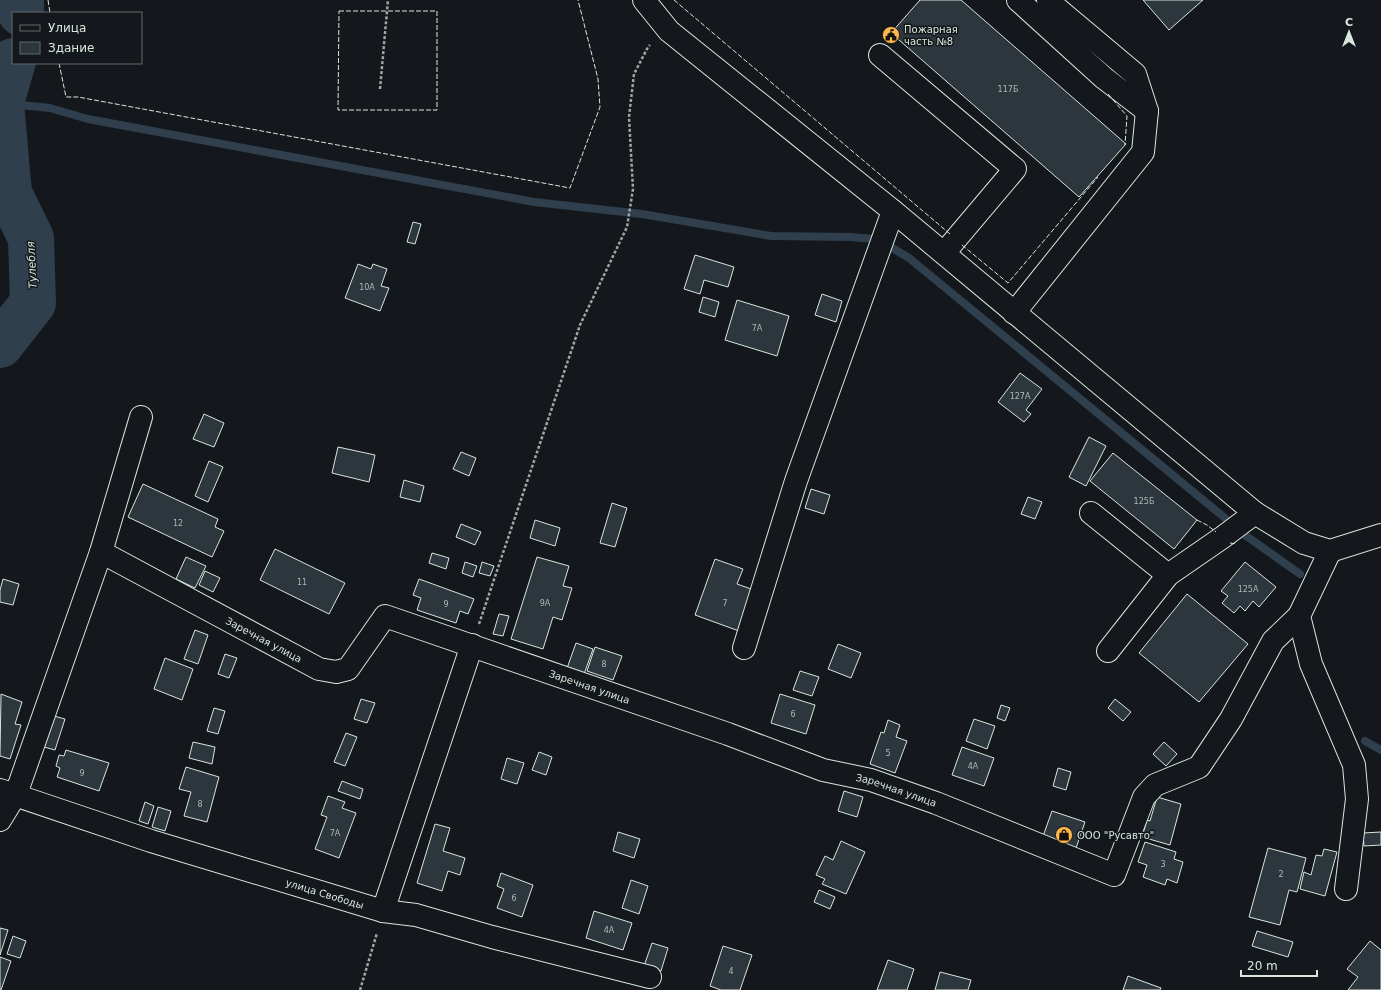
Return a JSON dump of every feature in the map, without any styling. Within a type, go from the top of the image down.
[{"type":"street","points":[[644,0],[669,31],[893,211],[1255,513],[1304,543],[1330,551],[1381,535]]},
{"type":"street","points":[[1018,0],[1104,78],[1147,111]]},
{"type":"street","points":[[1014,313],[1143,152],[1147,111],[1135,74],[1052,5],[1048,0]]},
{"type":"street","points":[[880,55],[1015,170],[944,253]]},
{"type":"street","points":[[744,648],[796,481],[893,211]]},
{"type":"street","points":[[0,820],[8,792],[101,552],[140,417]]},
{"type":"street","points":[[1091,513],[1168,575]]},
{"type":"street","points":[[1108,651],[1168,575],[1255,513]]},
{"type":"street","points":[[1330,551],[1299,616],[1311,664],[1354,765],[1357,799],[1346,889]]},
{"type":"street","name":"Заречная улица","points":[[101,552],[319,669],[336,672],[348,669],[386,616],[728,734],[823,770],[871,780],[936,803],[1114,875],[1144,797],[1155,785],[1199,767],[1231,719],[1273,641],[1299,616]]},
{"type":"street","points":[[383,911],[472,645]]},
{"type":"street","name":"улица Свободы","points":[[8,792],[151,841],[383,911],[416,915],[492,937],[650,977]]},
{"type":"path","points":[[380,89],[388,0]]},
{"type":"path","points":[[472,645],[580,325],[627,227],[633,189],[629,116],[634,74],[648,47],[669,31]]},
{"type":"path","points":[[360,990],[383,911]]},
{"type":"building","points":[[920,0],[961,0],[1126,144],[1079,197],[891,33]]},
{"type":"building","points":[[1143,0],[1203,0],[1169,30]]},
{"type":"building","points":[[413,222],[421,224],[415,244],[407,242]]},
{"type":"building","points":[[695,255],[734,267],[728,287],[704,280],[700,294],[684,289]]},
{"type":"building","points":[[358,264],[371,269],[373,264],[387,269],[381,286],[389,288],[380,311],[345,298]]},
{"type":"building","points":[[822,294],[842,301],[836,322],[815,315]]},
{"type":"building","points":[[703,297],[719,302],[715,317],[699,312]]},
{"type":"building","points":[[737,300],[789,316],[777,356],[725,340]]},
{"type":"building","points":[[1020,373],[1042,389],[1026,410],[1031,414],[1024,422],[998,402]]},
{"type":"building","points":[[204,414],[224,423],[214,447],[193,439]]},
{"type":"building","points":[[1089,437],[1106,446],[1086,486],[1069,477]]},
{"type":"building","points":[[338,447],[375,455],[369,482],[332,473]]},
{"type":"building","points":[[461,452],[476,458],[469,476],[453,469]]},
{"type":"building","points":[[1113,453],[1197,520],[1174,549],[1090,481]]},
{"type":"building","points":[[209,461],[223,467],[208,502],[195,496]]},
{"type":"building","points":[[404,480],[424,486],[420,502],[400,497]]},
{"type":"building","points":[[143,484],[218,519],[215,527],[224,531],[212,557],[128,517]]},
{"type":"building","points":[[811,489],[830,495],[824,514],[805,508]]},
{"type":"building","points":[[1028,497],[1042,502],[1035,519],[1021,514]]},
{"type":"building","points":[[612,503],[627,508],[615,547],[600,543]]},
{"type":"building","points":[[535,520],[560,528],[555,546],[530,538]]},
{"type":"building","points":[[461,524],[481,532],[475,545],[456,537]]},
{"type":"building","points":[[275,549],[345,583],[329,614],[260,580]]},
{"type":"building","points":[[432,553],[449,558],[446,569],[429,563]]},
{"type":"building","points":[[186,557],[206,566],[195,588],[176,579]]},
{"type":"building","points":[[537,557],[569,566],[563,586],[572,588],[562,620],[553,617],[543,649],[511,639]]},
{"type":"building","points":[[715,559],[743,569],[737,584],[754,590],[739,631],[695,615]]},
{"type":"building","points":[[465,562],[477,566],[473,577],[462,573]]},
{"type":"building","points":[[482,562],[494,566],[490,576],[479,573]]},
{"type":"building","points":[[1245,562],[1276,587],[1259,607],[1253,601],[1245,611],[1240,606],[1234,613],[1222,603],[1228,596],[1221,591]]},
{"type":"building","points":[[205,571],[220,578],[213,592],[199,585]]},
{"type":"building","points":[[3,579],[19,584],[13,605],[0,602],[0,590]]},
{"type":"building","points":[[419,579],[474,599],[468,614],[460,611],[456,623],[417,610],[421,598],[413,595]]},
{"type":"building","points":[[1187,594],[1248,644],[1199,702],[1139,653]]},
{"type":"building","points":[[499,614],[509,616],[503,636],[493,634]]},
{"type":"building","points":[[195,630],[208,635],[198,664],[184,659]]},
{"type":"building","points":[[576,643],[593,649],[583,677],[566,671]]},
{"type":"building","points":[[838,644],[861,653],[851,678],[828,669]]},
{"type":"building","points":[[595,647],[622,656],[613,680],[587,671]]},
{"type":"building","points":[[225,654],[237,658],[229,678],[218,674]]},
{"type":"building","points":[[165,658],[193,669],[182,700],[154,689]]},
{"type":"building","points":[[800,671],[819,677],[812,696],[793,690]]},
{"type":"building","points":[[1,694],[22,702],[15,724],[21,725],[10,759],[0,756]]},
{"type":"building","points":[[780,694],[815,705],[806,734],[771,723]]},
{"type":"building","points":[[361,699],[375,703],[367,723],[354,719]]},
{"type":"building","points":[[1115,699],[1131,712],[1123,721],[1108,708]]},
{"type":"building","points":[[1001,705],[1010,708],[1005,721],[997,718]]},
{"type":"building","points":[[214,708],[225,711],[218,734],[207,731]]},
{"type":"building","points":[[54,716],[65,719],[55,750],[44,747]]},
{"type":"building","points":[[974,719],[995,726],[987,749],[966,741]]},
{"type":"building","points":[[888,720],[900,725],[896,737],[907,741],[895,773],[870,764],[881,732],[884,733]]},
{"type":"building","points":[[346,733],[357,737],[345,766],[334,762]]},
{"type":"building","points":[[193,742],[215,747],[212,764],[189,758]]},
{"type":"building","points":[[1164,742],[1177,754],[1166,766],[1153,754]]},
{"type":"building","points":[[962,747],[994,758],[984,786],[952,775]]},
{"type":"building","points":[[66,750],[109,763],[99,791],[57,777],[60,768],[56,766],[59,755],[64,756]]},
{"type":"building","points":[[539,752],[552,757],[546,775],[532,770]]},
{"type":"building","points":[[507,758],[524,763],[517,784],[501,779]]},
{"type":"building","points":[[186,767],[219,777],[207,822],[184,816],[191,792],[179,789]]},
{"type":"building","points":[[1058,768],[1071,772],[1066,790],[1053,786]]},
{"type":"building","points":[[342,781],[363,789],[360,799],[338,791]]},
{"type":"building","points":[[844,791],[863,797],[857,817],[838,811]]},
{"type":"building","points":[[328,796],[345,802],[342,808],[356,813],[339,858],[315,849],[327,817],[321,815]]},
{"type":"building","points":[[1157,797],[1181,804],[1170,845],[1142,837],[1147,820],[1150,821]]},
{"type":"building","points":[[145,802],[154,806],[148,824],[139,821]]},
{"type":"building","points":[[158,807],[171,811],[165,831],[152,827]]},
{"type":"building","points":[[1052,811],[1085,822],[1075,851],[1042,839]]},
{"type":"building","points":[[435,824],[450,828],[443,851],[465,858],[460,875],[448,871],[442,891],[417,883]]},
{"type":"building","points":[[618,832],[640,839],[634,858],[613,851]]},
{"type":"building","points":[[1381,832],[1381,845],[1364,846],[1363,833]]},
{"type":"building","points":[[841,841],[865,852],[846,894],[822,884],[825,879],[816,875],[825,856],[833,860]]},
{"type":"building","points":[[1145,842],[1176,852],[1174,859],[1183,862],[1177,883],[1167,879],[1165,885],[1143,877],[1147,865],[1138,862]]},
{"type":"building","points":[[1268,848],[1306,858],[1297,892],[1289,890],[1280,925],[1249,917]]},
{"type":"building","points":[[1324,849],[1337,852],[1325,896],[1300,889],[1304,872],[1311,875],[1316,855],[1322,856]]},
{"type":"building","points":[[501,873],[533,885],[522,917],[497,908],[504,889],[497,886]]},
{"type":"building","points":[[631,880],[648,886],[639,914],[622,908]]},
{"type":"building","points":[[819,890],[835,897],[830,909],[814,902]]},
{"type":"building","points":[[594,911],[632,923],[623,950],[586,938]]},
{"type":"building","points":[[0,928],[8,930],[0,955]]},
{"type":"building","points":[[1257,931],[1293,942],[1288,957],[1252,946]]},
{"type":"building","points":[[13,936],[26,941],[20,958],[7,954]]},
{"type":"building","points":[[1370,941],[1381,950],[1381,990],[1348,990],[1358,977],[1347,969]]},
{"type":"building","points":[[652,943],[668,948],[661,971],[644,966]]},
{"type":"building","points":[[723,946],[752,955],[740,990],[721,990],[710,986]]},
{"type":"building","points":[[0,957],[11,961],[1,990],[0,990]]},
{"type":"building","points":[[888,960],[914,969],[907,990],[877,990]]},
{"type":"building","points":[[940,972],[971,980],[968,990],[935,990]]},
{"type":"building","points":[[1128,976],[1161,988],[1160,990],[1123,990]]},
{"type":"waterway","name":"Тулебля","points":[[21,0],[21,12]]},
{"type":"waterway","name":"Тулебля","points":[[0,345],[33,303],[31,238],[9,193],[1,103],[12,64]]},
{"type":"waterway","points":[[1,103],[50,108],[88,119],[534,202],[642,214],[771,236],[850,237],[874,239]]},
{"type":"waterway","points":[[889,246],[909,258],[1225,518]]},
{"type":"waterway","points":[[1242,533],[1300,574]]},
{"type":"waterway","points":[[1365,741],[1381,750]]},
{"type":"fence","points":[[48,0],[50,12]]},
{"type":"fence","points":[[59,64],[66,97],[78,97],[570,188],[600,107],[598,79],[578,0]]},
{"type":"fence","points":[[674,0],[950,234]]},
{"type":"fence","points":[[339,11],[437,11],[437,110],[338,110],[339,11]]},
{"type":"fence","points":[[1108,94],[1127,116],[1125,145]]},
{"type":"fence","points":[[962,245],[1008,283],[1098,177]]},
{"type":"fence","points":[[1197,520],[1216,532]]},
{"type":"fence","points":[[1230,543],[1237,544]]},
{"type":"place","name":"Пожарная часть №8","points":[[891,35]]},
{"type":"place","name":"ООО \"Русавто\"","points":[[1064,835]]}]
